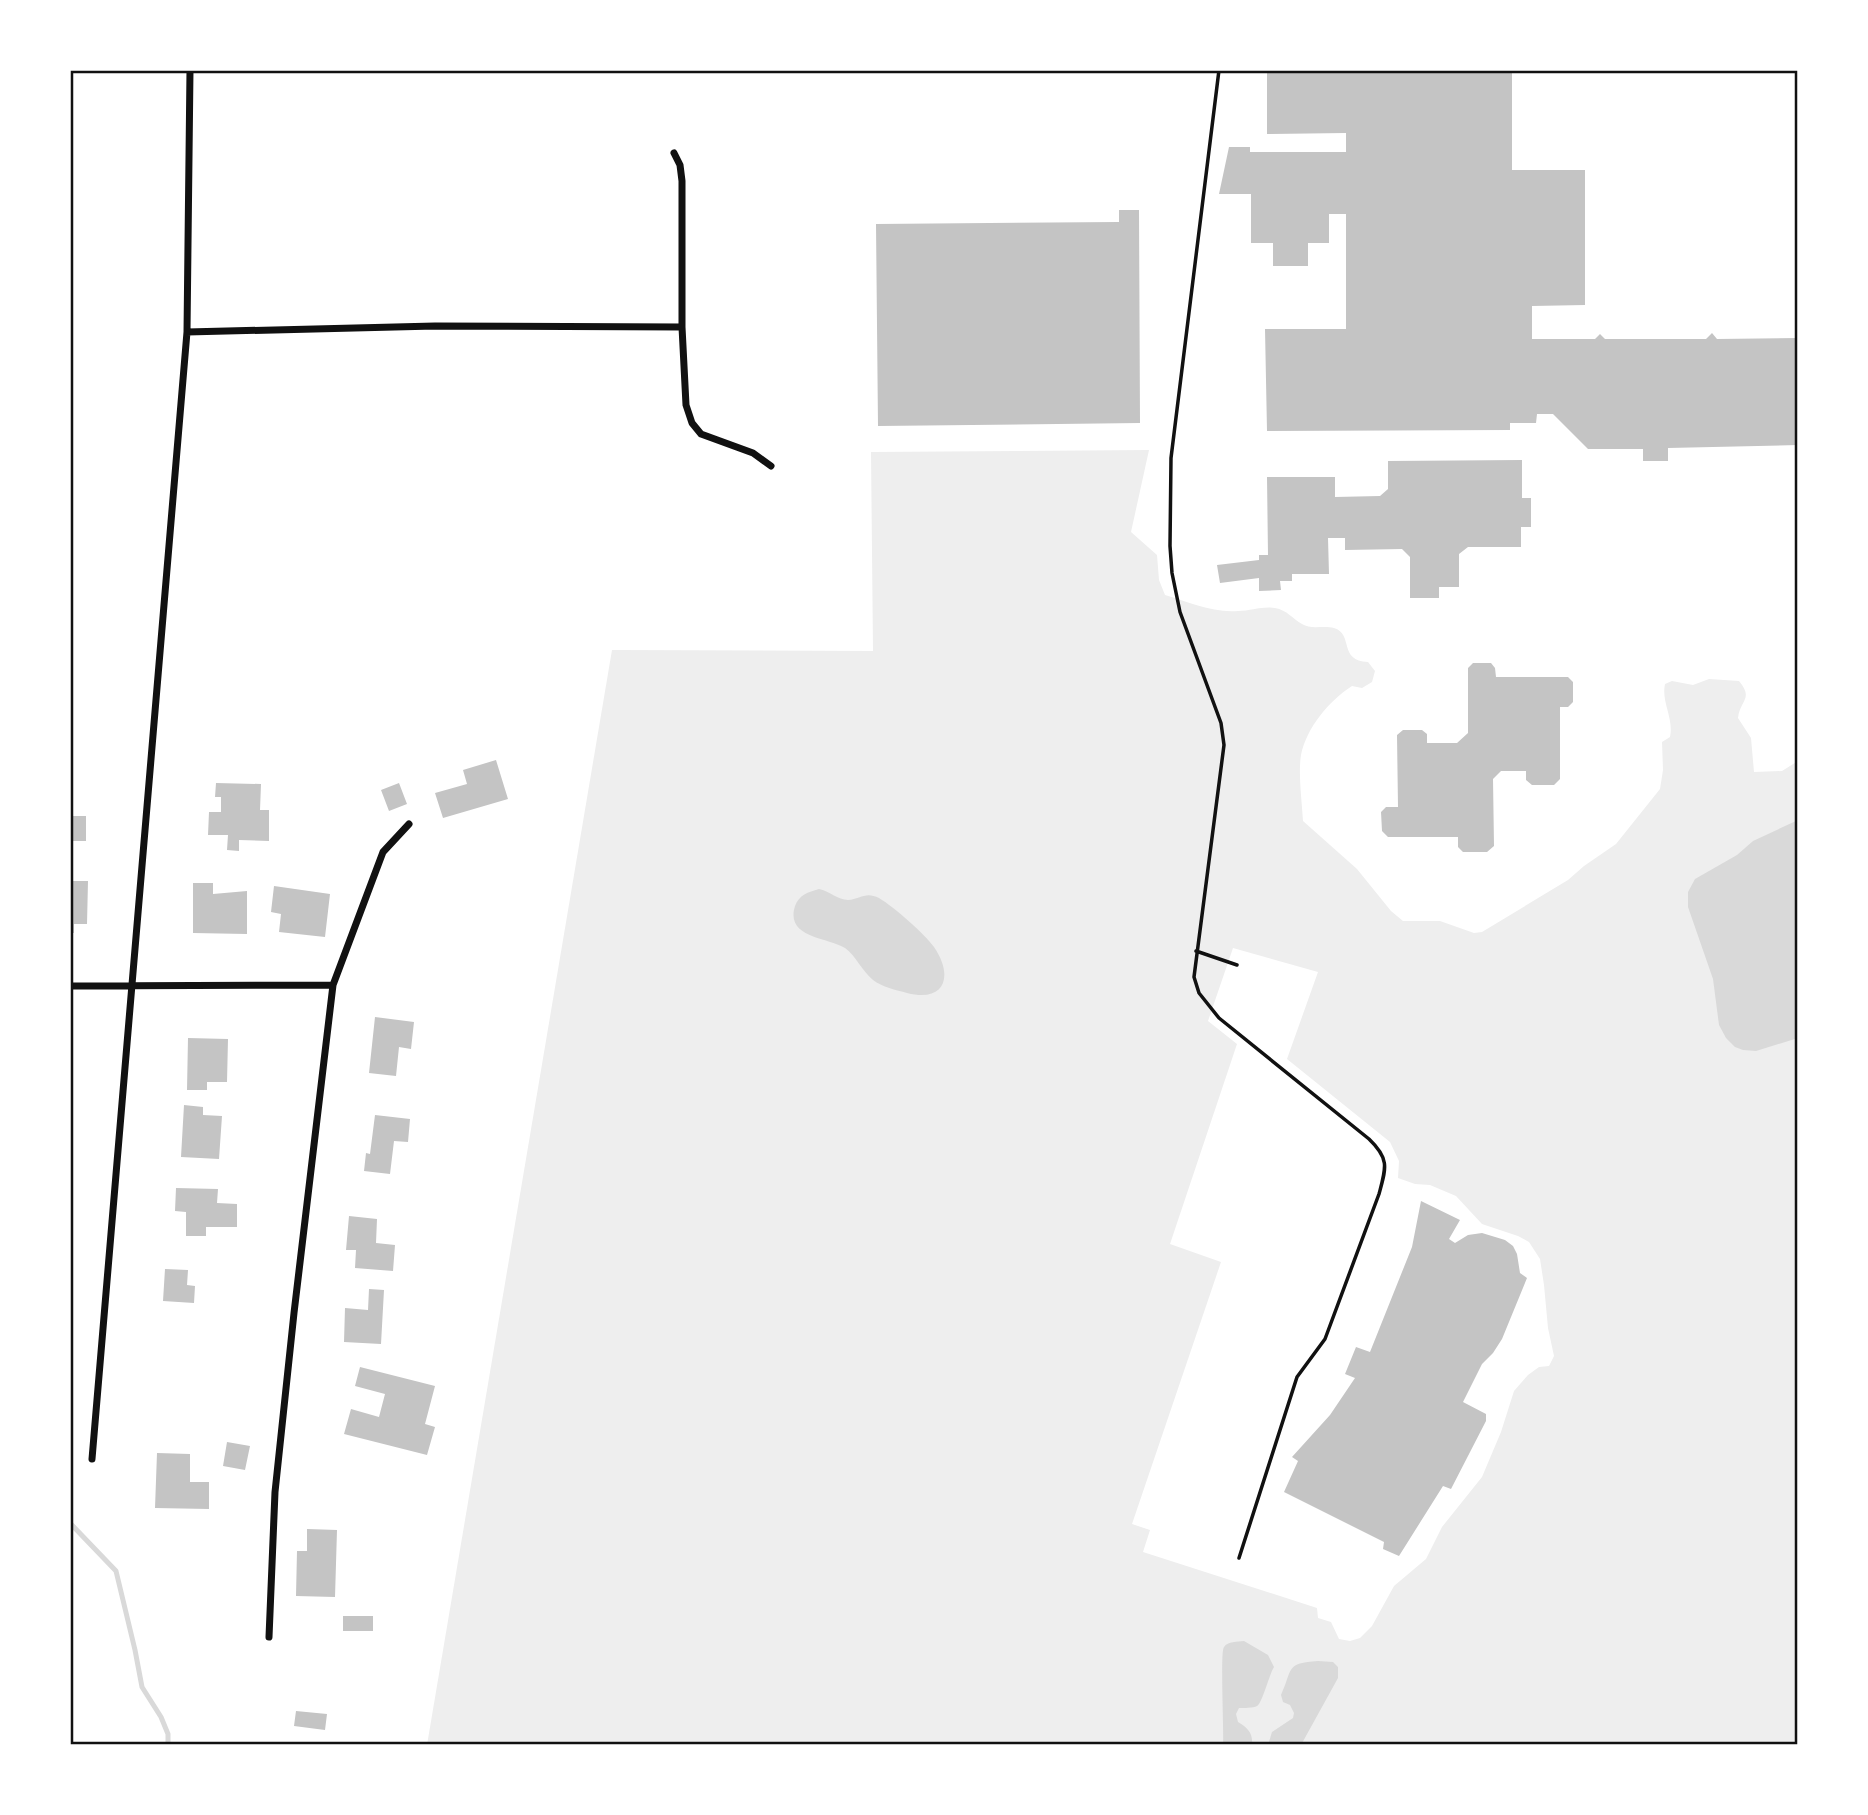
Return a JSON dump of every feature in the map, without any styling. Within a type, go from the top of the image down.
[{"type":"street","points":[[92,1459],[131,986],[147,832],[187,332],[190,70]]},
{"type":"street","points":[[674,153],[680,165],[682,181],[682,327],[686,405],[692,423],[702,434],[753,453],[771,466]]},
{"type":"street","points":[[187,332],[435,326],[682,327]]},
{"type":"street","points":[[270,1637],[275,1492],[333,985],[383,852],[410,824]]},
{"type":"street","points":[[70,986],[333,985]]},
{"type":"lane","points":[[1219,70],[1171,458],[1172,573],[1180,612],[1221,723],[1224,745],[1194,977],[1199,993],[1219,1018],[1369,1139],[1385,1157],[1386,1170],[1325,1339],[1297,1377],[1239,1558]]},
{"type":"lane","points":[[1196,951],[1237,965]]},
{"type":"shaded area","points":[[1149,450],[1131,532],[1157,555],[1159,580],[1165,595],[1219,610],[1275,608],[1306,626],[1334,628],[1344,636],[1353,657],[1368,662],[1375,671],[1372,682],[1362,688],[1352,686],[1335,699],[1308,735],[1300,762],[1303,821],[1357,869],[1391,911],[1403,921],[1440,921],[1474,933],[1482,932],[1568,880],[1616,844],[1660,789],[1663,770],[1662,742],[1670,737],[1671,730],[1664,691],[1665,684],[1672,681],[1693,685],[1709,679],[1739,681],[1746,696],[1738,718],[1751,738],[1754,772],[1782,771],[1798,761],[1798,1745],[427,1745],[612,650],[873,651],[871,452]],"holes":[[[1233,948],[1318,972],[1287,1059],[1390,1142],[1399,1161],[1398,1178],[1415,1184],[1430,1185],[1456,1196],[1482,1224],[1529,1242],[1540,1259],[1554,1356],[1549,1366],[1539,1367],[1514,1391],[1501,1432],[1482,1477],[1442,1527],[1426,1559],[1394,1586],[1372,1626],[1360,1638],[1350,1641],[1339,1639],[1331,1622],[1318,1618],[1317,1608],[1143,1552],[1150,1530],[1132,1524],[1221,1262],[1170,1244],[1237,1044],[1208,1021]]]},
{"type":"shaded area","points":[[1798,820],[1798,1038],[1756,1051],[1743,1050],[1735,1047],[1726,1038],[1719,1025],[1713,979],[1688,907],[1688,892],[1695,879],[1737,855],[1753,841]]},
{"type":"shaded area","points":[[819,889],[844,900],[874,896],[908,921],[929,941],[940,958],[944,977],[938,990],[920,995],[881,985],[869,976],[845,948],[810,935],[796,925],[795,906],[799,899],[804,894]]},
{"type":"shaded area","points":[[1244,1641],[1268,1655],[1274,1667],[1259,1704],[1239,1708],[1236,1714],[1238,1722],[1251,1734],[1252,1745],[1223,1745],[1224,1647],[1233,1642]]},
{"type":"shaded area","points":[[1318,1661],[1333,1662],[1338,1667],[1338,1678],[1301,1745],[1268,1745],[1272,1732],[1293,1718],[1290,1705],[1283,1702],[1281,1695],[1289,1673],[1295,1666]]},
{"type":"building","points":[[1267,70],[1512,70],[1512,170],[1585,170],[1585,305],[1532,306],[1532,339],[1595,339],[1600,334],[1605,339],[1706,339],[1712,333],[1717,339],[1798,338],[1798,445],[1668,448],[1668,461],[1643,461],[1643,449],[1588,449],[1553,414],[1537,414],[1536,423],[1510,423],[1510,430],[1267,431],[1265,329],[1346,329],[1346,214],[1329,214],[1329,243],[1308,243],[1308,266],[1273,266],[1273,243],[1251,243],[1251,194],[1219,194],[1229,147],[1250,147],[1250,152],[1346,152],[1346,133],[1267,134]]},
{"type":"building","points":[[1119,210],[1139,210],[1140,423],[878,426],[876,224],[1119,222]]},
{"type":"building","points":[[1522,460],[1522,498],[1531,498],[1531,527],[1521,527],[1521,547],[1468,547],[1459,554],[1459,587],[1439,587],[1439,598],[1410,598],[1410,557],[1402,549],[1345,550],[1345,538],[1328,538],[1329,574],[1292,574],[1292,581],[1280,581],[1281,590],[1259,591],[1259,578],[1220,583],[1217,565],[1259,560],[1259,555],[1268,555],[1267,477],[1335,477],[1335,497],[1380,496],[1388,489],[1388,461]]},
{"type":"building","points":[[1473,663],[1491,663],[1496,677],[1568,677],[1573,682],[1573,702],[1568,707],[1560,707],[1560,779],[1554,785],[1532,785],[1526,780],[1526,771],[1501,771],[1493,779],[1494,846],[1487,852],[1463,852],[1458,847],[1458,837],[1388,837],[1382,831],[1381,812],[1386,807],[1398,807],[1397,735],[1403,730],[1422,730],[1427,734],[1427,743],[1457,743],[1468,733],[1468,668]]},
{"type":"building","points":[[496,760],[508,799],[443,818],[435,793],[467,784],[463,770]]},
{"type":"building","points":[[216,783],[261,784],[260,810],[269,810],[269,841],[239,840],[239,851],[227,850],[228,835],[208,835],[209,812],[221,812],[221,797],[215,797]]},
{"type":"building","points":[[399,783],[407,804],[389,811],[381,790]]},
{"type":"building","points":[[70,816],[86,816],[86,841],[70,841]]},
{"type":"building","points":[[70,881],[88,881],[87,924],[74,924],[74,933],[70,933]]},
{"type":"building","points":[[193,883],[213,883],[213,894],[247,891],[247,934],[193,933]]},
{"type":"building","points":[[274,886],[330,894],[325,937],[279,932],[281,914],[271,912]]},
{"type":"building","points":[[375,1017],[414,1022],[411,1049],[399,1047],[396,1076],[369,1073]]},
{"type":"building","points":[[188,1038],[228,1039],[227,1082],[207,1082],[207,1090],[187,1090]]},
{"type":"building","points":[[184,1105],[203,1107],[203,1115],[222,1116],[219,1159],[181,1157]]},
{"type":"building","points":[[375,1115],[410,1119],[408,1142],[394,1141],[390,1174],[364,1171],[366,1153],[370,1154]]},
{"type":"building","points":[[176,1188],[218,1189],[217,1203],[237,1204],[237,1227],[206,1227],[206,1236],[186,1236],[186,1212],[175,1211]]},
{"type":"building","points":[[1421,1201],[1460,1220],[1449,1239],[1455,1243],[1468,1235],[1482,1233],[1505,1240],[1513,1246],[1520,1273],[1527,1278],[1502,1339],[1482,1364],[1463,1402],[1486,1414],[1486,1421],[1451,1489],[1443,1486],[1399,1556],[1383,1549],[1384,1542],[1284,1492],[1298,1461],[1292,1457],[1330,1415],[1355,1378],[1345,1374],[1356,1347],[1370,1352],[1412,1247]]},
{"type":"building","points":[[349,1216],[377,1219],[376,1243],[395,1245],[393,1271],[355,1268],[356,1250],[346,1250]]},
{"type":"building","points":[[165,1269],[188,1270],[187,1285],[195,1286],[194,1303],[163,1301]]},
{"type":"building","points":[[369,1289],[384,1290],[381,1344],[344,1342],[345,1308],[368,1310]]},
{"type":"building","points":[[360,1367],[435,1386],[425,1424],[435,1427],[427,1455],[344,1434],[351,1409],[379,1417],[385,1394],[355,1386]]},
{"type":"building","points":[[227,1442],[250,1446],[245,1470],[223,1466]]},
{"type":"building","points":[[157,1453],[190,1454],[190,1482],[209,1482],[209,1509],[155,1508]]},
{"type":"building","points":[[307,1529],[337,1530],[335,1597],[296,1596],[297,1551],[307,1551]]},
{"type":"building","points":[[343,1616],[373,1616],[373,1631],[343,1631]]},
{"type":"building","points":[[296,1711],[327,1714],[325,1730],[294,1726]]},
{"type":"waterway","points":[[70,1523],[116,1571],[142,1687],[161,1717],[168,1734],[168,1745]]}]
